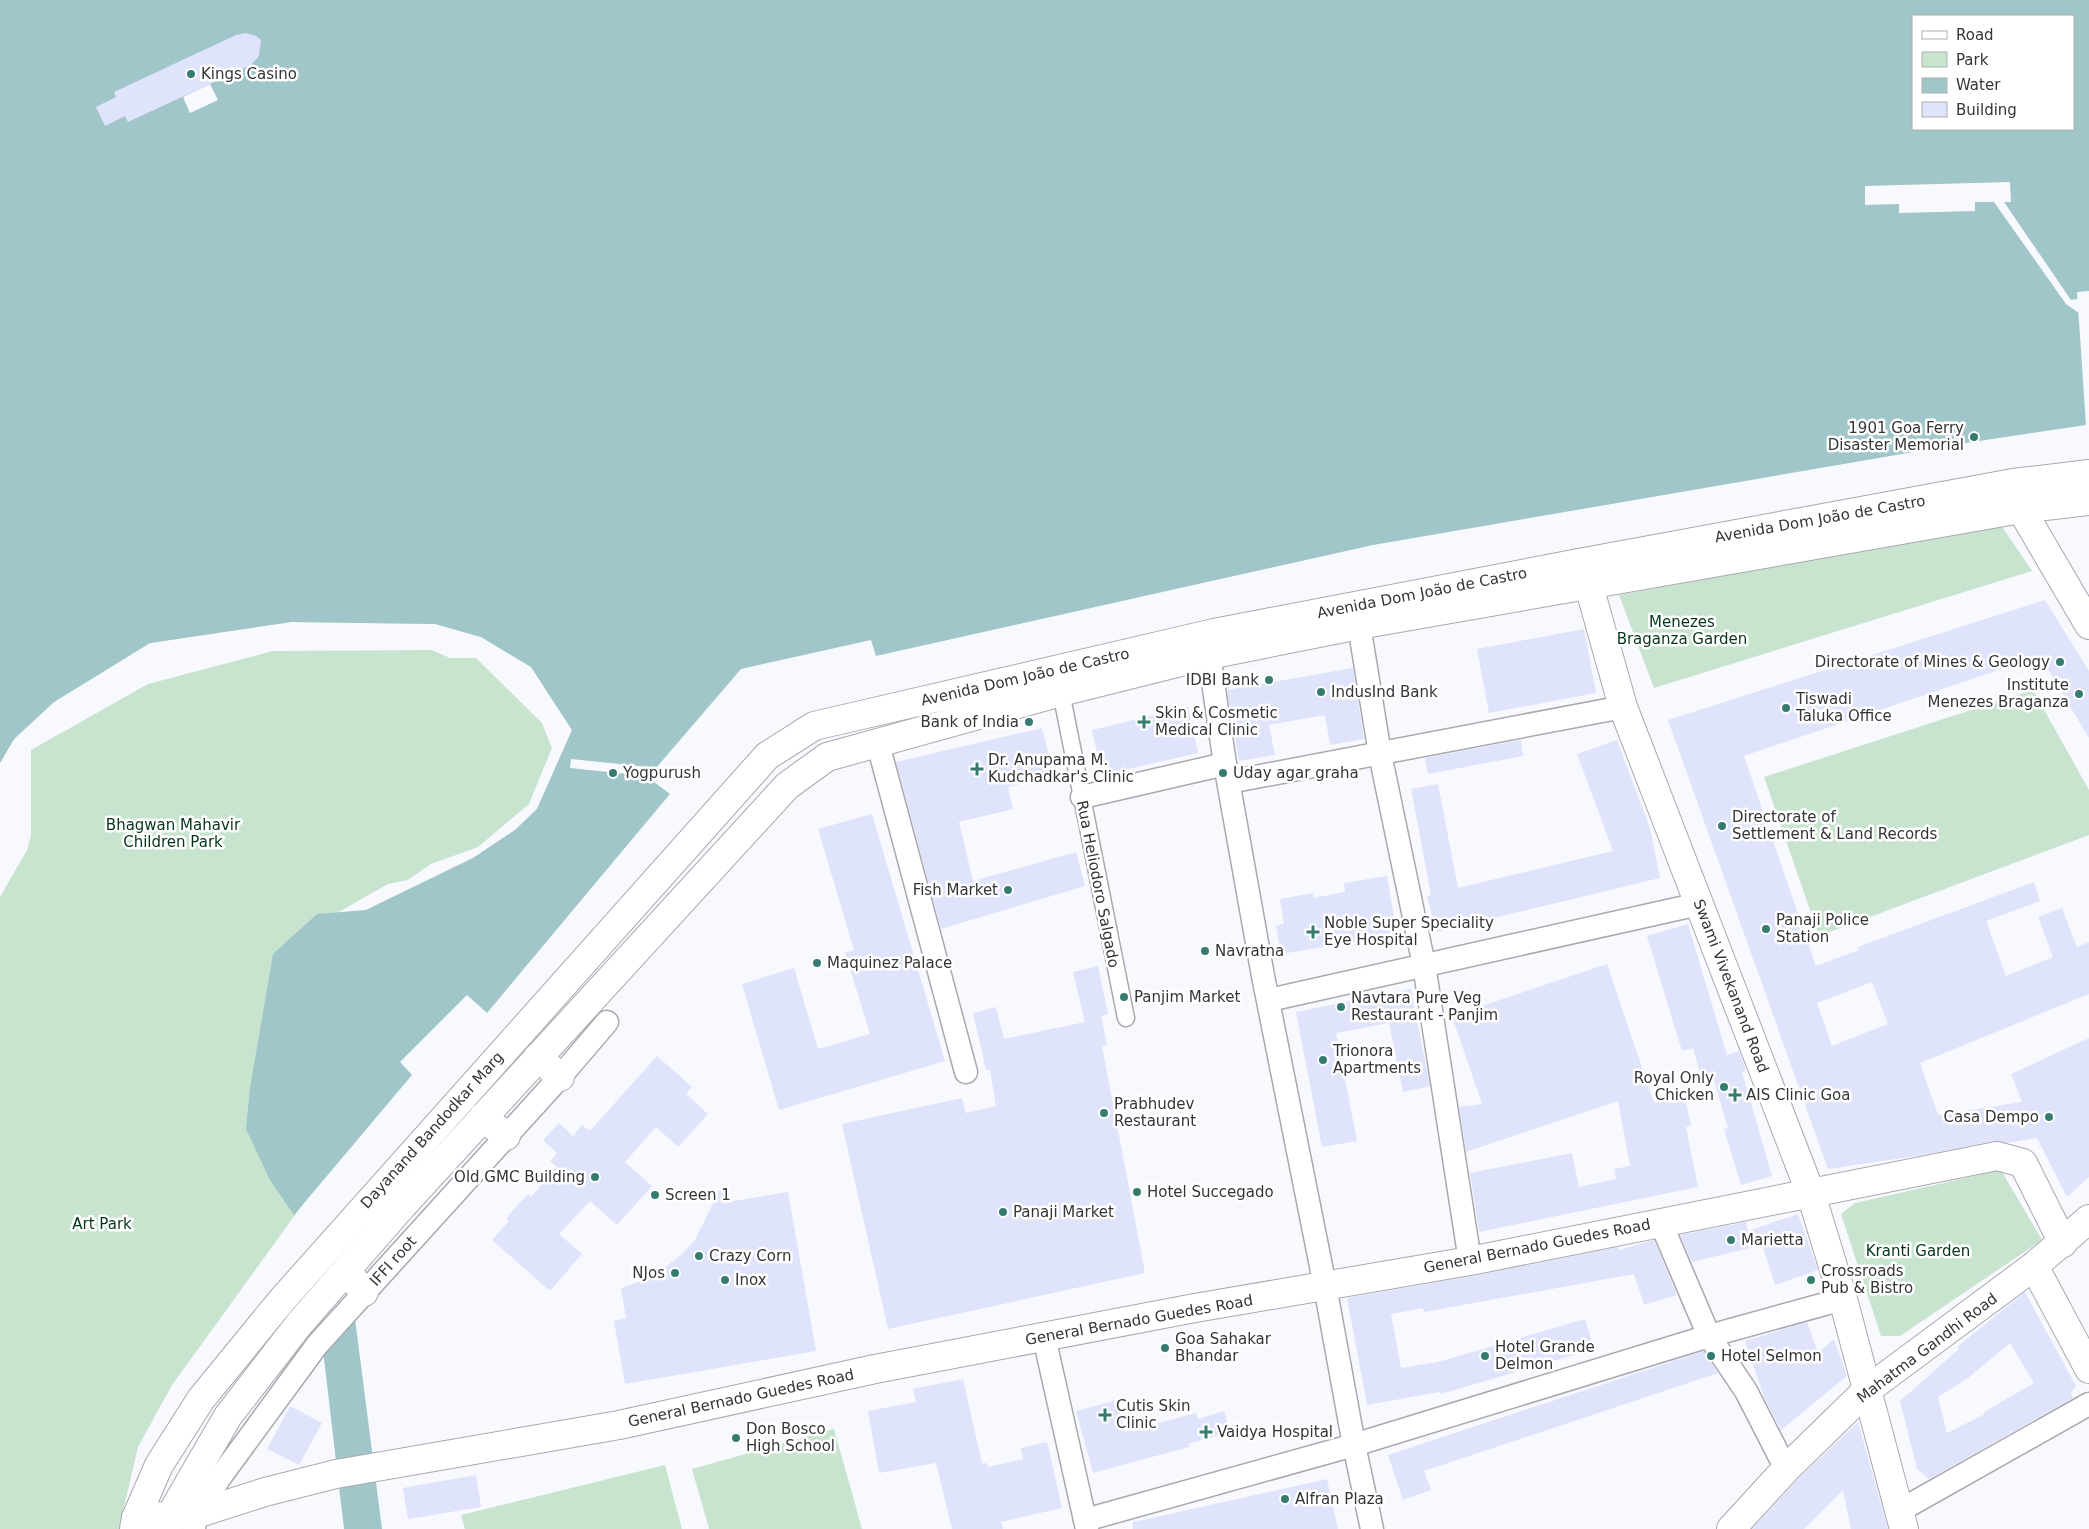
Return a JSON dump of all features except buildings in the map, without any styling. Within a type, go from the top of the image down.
[{"type":"main road","name":"Avenida Dom João de Castro","points":[[182,1522],[228,1416],[300,1323],[483,1117],[787,786],[827,757],[1061,692],[1209,655],[1359,625],[1584,574],[2013,483],[2089,474]]},
{"type":"main road","points":[[2013,483],[2021,509],[2089,624]]},
{"type":"main road","name":"Avenida Dom João de Castro","points":[[767,756],[814,726],[1214,633],[1584,574],[2021,509],[2089,501]]},
{"type":"main road","name":"Swami Vivekanand Road","points":[[1584,574],[1623,707],[1810,1194],[1843,1299],[1902,1520]]},
{"type":"main road","name":"Dayanand Bandodkar Marg","points":[[135,1524],[159,1464],[201,1399],[282,1300],[310,1266],[767,756]]},
{"type":"main road","points":[[538,1057],[560,1077]]},
{"type":"main road","points":[[483,1117],[506,1136]]},
{"type":"main road","name":"General Bernado Guedes Road","points":[[135,1524],[182,1522],[265,1492],[336,1474],[619,1425],[875,1369],[1470,1261],[1660,1221],[1810,1194],[1997,1156],[2023,1163],[2063,1242]]},
{"type":"main road","name":"Mahatma Gandhi Road","points":[[1731,1529],[1786,1469],[1867,1390],[2034,1266],[2089,1219]]},
{"type":"main road","points":[[2034,1266],[2089,1368]]},
{"type":"main road","points":[[339,1278],[364,1292]]},
{"type":"street","points":[[1359,625],[1380,754],[1424,965],[1470,1261]]},
{"type":"street","points":[[1209,655],[1227,773],[1263,976],[1372,1529]]},
{"type":"street","name":"Rua Heliodoro Salgado","points":[[1061,692],[1126,1018]]},
{"type":"street","points":[[1082,797],[1227,773],[1380,754],[1623,707]]},
{"type":"street","points":[[878,744],[966,1072]]},
{"type":"street","points":[[1269,1000],[1699,904]]},
{"type":"street","name":"IFFI root","points":[[182,1522],[317,1345],[560,1077],[607,1022]]},
{"type":"street","points":[[1660,1221],[1709,1336],[1746,1391],[1786,1469]]},
{"type":"street","points":[[1044,1337],[1086,1524],[1354,1445],[1709,1336],[1843,1299]]},
{"type":"street","points":[[1902,1520],[2089,1404]]},
{"type":"green space","name":"Bhagwan Mahavir Children Park","points":[[781,451],[306,1200],[172,1385],[138,1447],[119,1529],[0,1529],[0,897],[27,850],[31,835],[31,750],[148,684],[273,651],[432,650],[450,658],[476,658],[542,723],[552,748],[529,804],[478,847],[431,864],[408,880],[388,884],[337,913],[366,910],[473,858],[515,830],[537,809],[572,730],[531,667],[481,637],[435,624],[291,622],[150,643],[54,702],[14,739],[0,763],[0,662]]},
{"type":"green space","name":"Menezes Braganza Garden","points":[[2001,525],[2032,571],[1654,688],[1619,595]]},
{"type":"green space","points":[[2033,690],[2089,790],[2089,835],[1819,936],[1764,777]]},
{"type":"green space","name":"Kranti Garden","points":[[2001,1170],[2042,1240],[1900,1336],[1881,1336],[1841,1214],[1855,1203]]},
{"type":"green space","points":[[834,1429],[862,1529],[709,1529],[692,1469]]},
{"type":"green space","points":[[665,1465],[682,1529],[465,1529],[461,1515]]},
{"type":"water","points":[[0,0],[2089,0],[2089,291],[2077,292],[2086,425],[1979,441],[1978,433],[1971,434],[1972,442],[1373,545],[876,656],[871,640],[741,669],[656,768],[654,782],[670,794],[487,1013],[467,995],[400,1062],[412,1075],[294,1215],[270,1180],[246,1129],[250,1088],[273,954],[317,914],[366,910],[473,858],[515,830],[537,809],[572,730],[531,667],[481,637],[435,624],[291,622],[150,643],[54,702],[14,739],[0,763]]},
{"type":"water","points":[[354,1311],[382,1529],[344,1529],[323,1350]]},
{"type":"pier","points":[[210,84],[218,100],[190,113],[183,97]]},
{"type":"pier","points":[[2010,182],[2011,202],[2004,202],[2071,300],[2078,299],[2079,313],[2066,304],[1994,202],[1975,202],[1975,211],[1899,213],[1899,204],[1865,205],[1865,186]]},
{"type":"pier","points":[[571,759],[658,768],[657,777],[570,768]]},
{"type":"place","name":"Kings Casino","points":[[191,74]]},
{"type":"place","name":"1901 Goa Ferry Disaster Memorial","points":[[1974,437]]},
{"type":"place","name":"Directorate of Mines & Geology","points":[[2060,662]]},
{"type":"place","name":"IDBI Bank","points":[[1269,680]]},
{"type":"place","name":"IndusInd Bank","points":[[1321,692]]},
{"type":"place","name":"Institute Menezes Braganza","points":[[2079,694]]},
{"type":"place","name":"Tiswadi Taluka Office","points":[[1786,708]]},
{"type":"place","name":"Bank of India","points":[[1029,722]]},
{"type":"place","name":"Skin & Cosmetic Medical Clinic","points":[[1144,722]]},
{"type":"place","name":"Dr. Anupama M. Kudchadkar's Clinic","points":[[977,769]]},
{"type":"place","name":"Yogpurush","points":[[613,773]]},
{"type":"place","name":"Uday agar graha","points":[[1223,773]]},
{"type":"place","name":"Directorate of Settlement & Land Records","points":[[1722,826]]},
{"type":"place","name":"Fish Market","points":[[1008,890]]},
{"type":"place","name":"Panaji Police Station","points":[[1766,929]]},
{"type":"place","name":"Noble Super Speciality Eye Hospital","points":[[1313,932]]},
{"type":"place","name":"Navratna","points":[[1205,951]]},
{"type":"place","name":"Maquinez Palace","points":[[817,963]]},
{"type":"place","name":"Panjim Market","points":[[1124,997]]},
{"type":"place","name":"Navtara Pure Veg Restaurant - Panjim","points":[[1341,1007]]},
{"type":"place","name":"Trionora Apartments","points":[[1323,1060]]},
{"type":"place","name":"Royal Only Chicken","points":[[1724,1087]]},
{"type":"place","name":"AIS Clinic Goa","points":[[1735,1095]]},
{"type":"place","name":"Prabhudev Restaurant","points":[[1104,1113]]},
{"type":"place","name":"Casa Dempo","points":[[2049,1117]]},
{"type":"place","name":"Old GMC Building","points":[[595,1177]]},
{"type":"place","name":"Hotel Succegado","points":[[1137,1192]]},
{"type":"place","name":"Screen 1","points":[[655,1195]]},
{"type":"place","name":"Panaji Market","points":[[1003,1212]]},
{"type":"place","name":"Marietta","points":[[1731,1240]]},
{"type":"place","name":"Crazy Corn","points":[[699,1256]]},
{"type":"place","name":"NJos","points":[[675,1273]]},
{"type":"place","name":"Inox","points":[[725,1280]]},
{"type":"place","name":"Crossroads Pub & Bistro","points":[[1811,1280]]},
{"type":"place","name":"Goa Sahakar Bhandar","points":[[1165,1348]]},
{"type":"place","name":"Hotel Grande Delmon","points":[[1485,1356]]},
{"type":"place","name":"Hotel Selmon","points":[[1711,1356]]},
{"type":"place","name":"Cutis Skin Clinic","points":[[1105,1415]]},
{"type":"place","name":"Vaidya Hospital","points":[[1206,1432]]},
{"type":"place","name":"Don Bosco High School","points":[[736,1438]]},
{"type":"place","name":"Alfran Plaza","points":[[1285,1499]]},
{"type":"park label","name":"Art Park","points":[[102,1224]]}]
